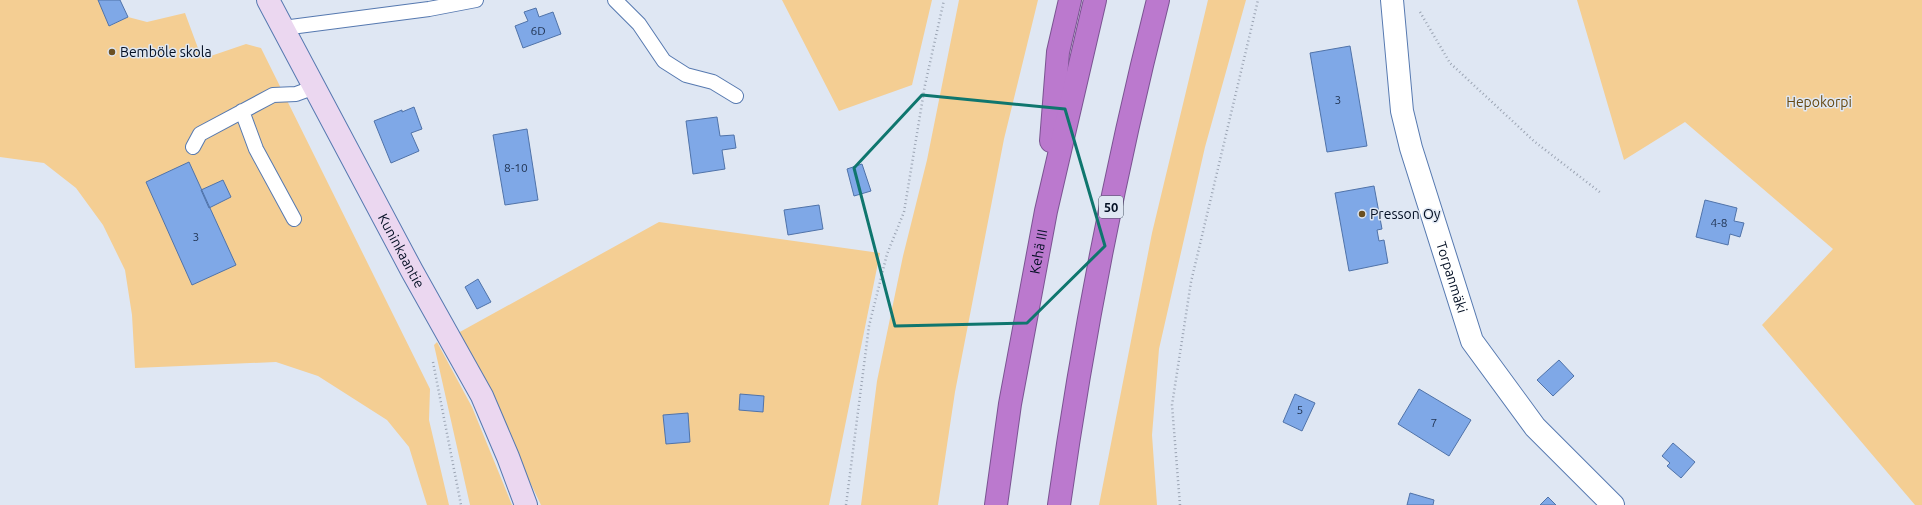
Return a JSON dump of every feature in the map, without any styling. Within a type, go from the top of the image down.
[{"type":"highway","points":[[1046,211],[1058,52],[1070,0]]},
{"type":"highway","name":"Kehä III","points":[[996,505],[1010,404],[1046,211],[1095,0]]},
{"type":"highway","name":"50","points":[[1059,505],[1072,415],[1104,240],[1136,87],[1158,0]]},
{"type":"main road","name":"Kuninkaantie","points":[[268,0],[412,271],[482,396],[508,457],[526,505]]},
{"type":"street","name":"Torpanmäki","points":[[1392,0],[1402,111],[1411,148],[1472,341],[1535,427],[1610,504]]},
{"type":"lane","points":[[283,28],[429,9],[476,0]]},
{"type":"lane","points":[[615,0],[639,24],[664,61],[686,75],[713,82],[736,96]]},
{"type":"lane","points":[[193,147],[200,134],[273,95],[296,94],[315,87]]},
{"type":"lane","points":[[242,111],[256,149],[294,219]]},
{"type":"path","points":[[846,505],[869,326],[887,254],[904,212],[925,85],[944,0]]},
{"type":"path","points":[[1180,505],[1172,405],[1191,282],[1258,0]]},
{"type":"path","points":[[1416,6],[1450,63],[1535,142],[1601,193]]},
{"type":"highlighted area","points":[[922,95],[1065,109],[1105,246],[1027,323],[895,326],[854,168]]},
{"type":"green space","points":[[0,0],[98,0],[110,26],[128,17],[147,22],[185,13],[202,59],[246,44],[261,48],[430,389],[429,420],[449,505],[427,505],[409,447],[387,420],[318,376],[276,362],[135,368],[132,315],[125,270],[103,225],[76,188],[44,163],[0,157]]},
{"type":"green space","points":[[782,0],[932,0],[912,85],[839,111]]},
{"type":"green space","points":[[959,0],[1038,0],[1004,139],[955,392],[938,505],[861,505],[877,381],[903,256],[927,160]]},
{"type":"green space","points":[[1208,0],[1246,0],[1205,147],[1159,349],[1152,435],[1157,505],[1099,505],[1152,233]]},
{"type":"green space","name":"Hepokorpi","points":[[1577,0],[1922,0],[1922,505],[1915,505],[1762,325],[1833,249],[1685,122],[1624,160]]},
{"type":"green space","points":[[659,222],[880,253],[829,505],[541,505],[458,333]]},
{"type":"green space","points":[[437,342],[472,407],[512,505],[470,505],[434,345]]},
{"type":"building","points":[[98,0],[120,0],[128,17],[109,26]]},
{"type":"building","points":[[536,8],[539,17],[553,12],[561,34],[523,48],[515,26],[528,21],[524,12]]},
{"type":"building","points":[[1350,46],[1367,146],[1327,152],[1310,53]]},
{"type":"building","points":[[414,107],[422,129],[411,133],[419,151],[391,163],[374,121]]},
{"type":"building","points":[[717,117],[720,136],[734,135],[736,148],[722,150],[725,169],[693,174],[686,121]]},
{"type":"building","points":[[527,129],[538,200],[505,205],[493,135]]},
{"type":"building","points":[[189,162],[236,265],[192,285],[146,182]]},
{"type":"building","points":[[862,164],[871,191],[854,196],[847,169]]},
{"type":"building","points":[[223,180],[231,197],[209,208],[201,190]]},
{"type":"building","points":[[1374,186],[1382,229],[1377,230],[1379,241],[1384,240],[1388,263],[1349,271],[1335,193]]},
{"type":"building","points":[[1705,200],[1737,208],[1734,221],[1744,223],[1740,237],[1730,234],[1728,245],[1696,237]]},
{"type":"building","points":[[819,205],[823,229],[788,235],[784,210]]},
{"type":"building","points":[[478,279],[491,302],[477,309],[465,287]]},
{"type":"building","points":[[1559,360],[1574,376],[1553,396],[1537,380]]},
{"type":"building","points":[[1419,389],[1471,420],[1449,456],[1398,424]]},
{"type":"building","points":[[740,394],[764,396],[763,412],[739,410]]},
{"type":"building","points":[[1295,394],[1315,403],[1302,431],[1283,422]]},
{"type":"building","points":[[688,413],[690,442],[666,444],[663,415]]},
{"type":"building","points":[[1673,443],[1695,462],[1681,478],[1667,466],[1670,463],[1662,456]]},
{"type":"building","points":[[1410,493],[1434,500],[1433,505],[1407,505]]},
{"type":"building","points":[[1548,497],[1556,505],[1540,505]]},
{"type":"place","name":"Bemböle skola","points":[[112,52]]},
{"type":"place","name":"Presson Oy","points":[[1362,214]]}]
